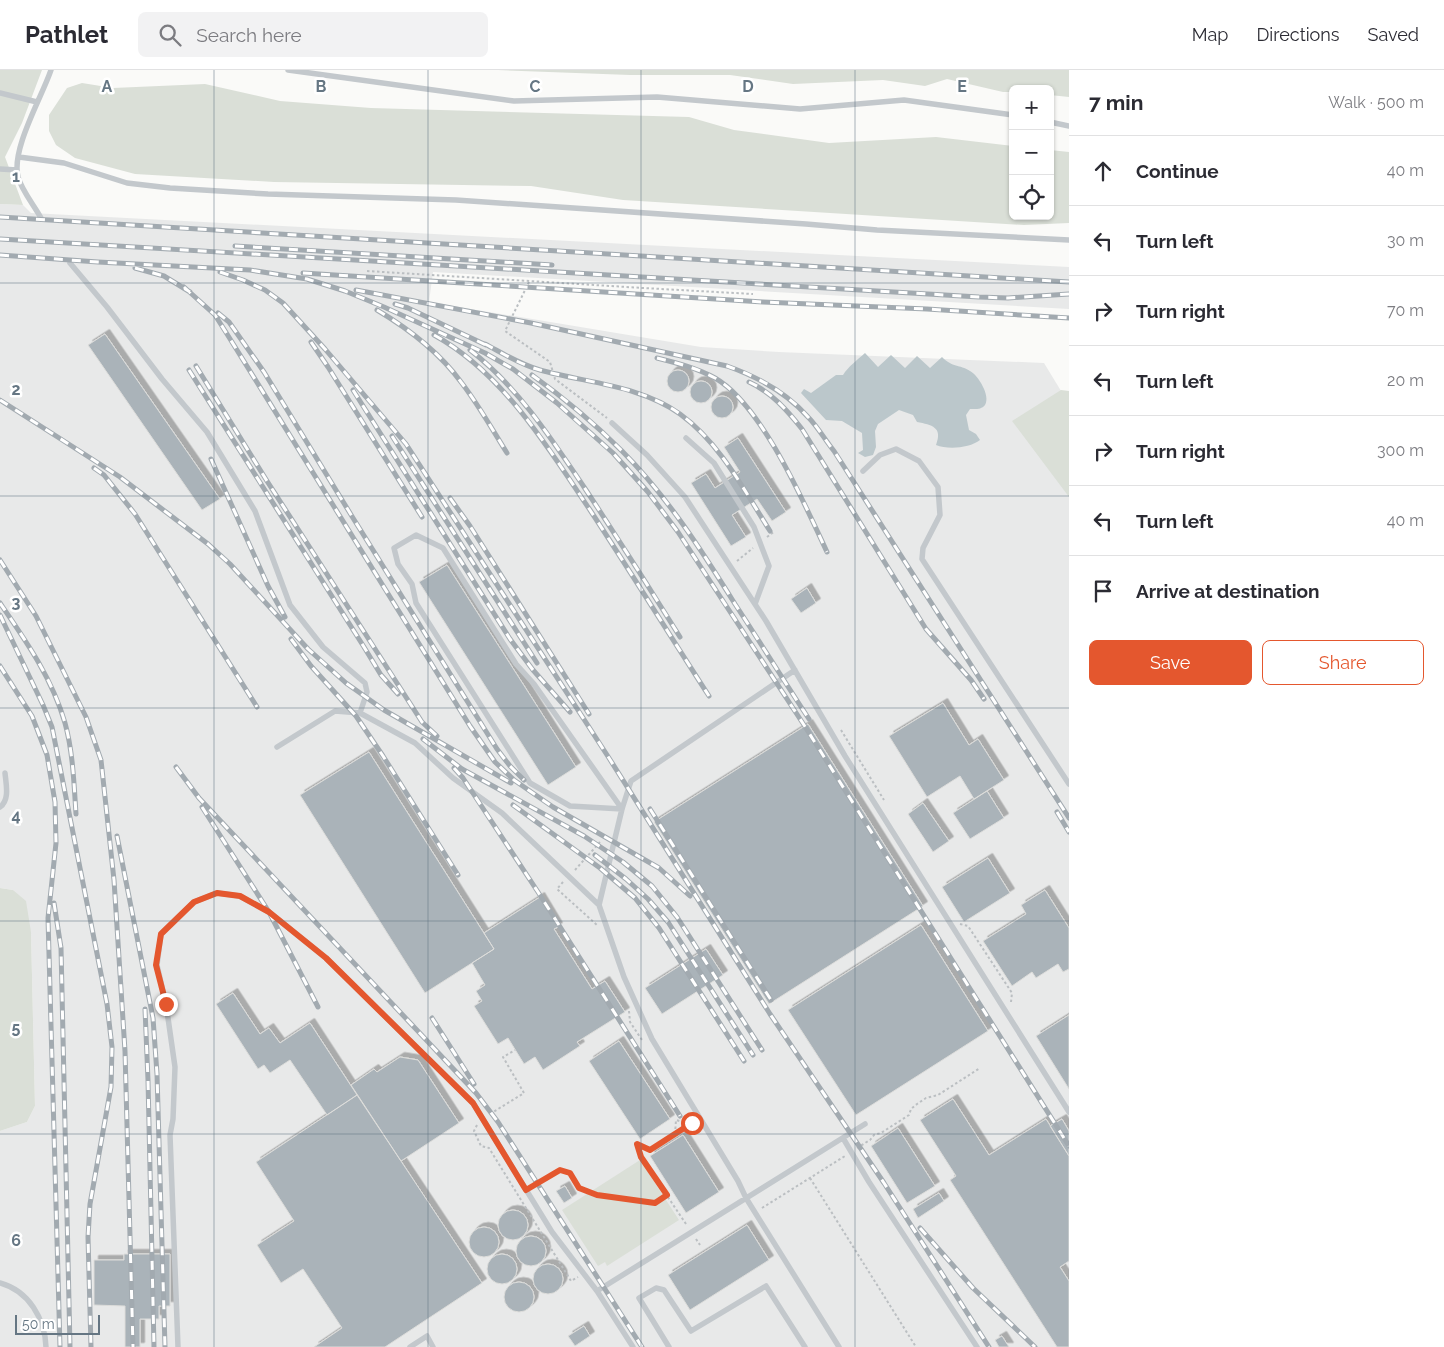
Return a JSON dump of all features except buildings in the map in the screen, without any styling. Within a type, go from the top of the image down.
[{"type":"lane","points":[[41,218],[18,180],[16,170],[25,132],[51,70]]},
{"type":"lane","points":[[288,70],[514,101],[657,97],[800,109],[904,100],[1009,114]]},
{"type":"lane","points":[[0,93],[37,102]]},
{"type":"lane","points":[[1054,123],[1069,126]]},
{"type":"lane","points":[[19,157],[64,162],[127,183],[170,188],[268,194],[456,200],[878,230],[1069,240]]},
{"type":"lane","points":[[0,169],[16,170]]},
{"type":"lane","points":[[70,263],[107,307],[162,380],[207,432],[255,511],[290,605],[323,647],[365,683],[367,692],[360,713]]},
{"type":"lane","points":[[612,423],[647,455],[685,497],[755,604],[846,756],[1069,1112]]},
{"type":"lane","points":[[686,438],[714,463],[754,526],[769,566],[755,604]]},
{"type":"lane","points":[[863,471],[880,455],[896,449],[919,461],[938,487],[940,515],[923,548],[922,559],[1069,784]]},
{"type":"lane","points":[[416,535],[443,548],[516,664],[534,684],[622,809],[570,806],[530,782],[416,604],[412,584],[398,564],[394,548],[416,535]]},
{"type":"lane","points":[[599,905],[622,809],[631,780],[795,670]]},
{"type":"lane","points":[[277,747],[335,711],[360,713],[416,743],[453,778],[502,813],[599,905],[624,977],[652,1039],[738,1181],[746,1198],[839,1347]]},
{"type":"lane","points":[[0,807],[4,805],[6,798],[5,773]]},
{"type":"lane","points":[[178,1347],[170,1136],[173,1119],[175,1067],[166,1004],[156,965],[161,934],[194,902],[217,893],[240,896],[269,912],[326,958],[473,1103],[552,1232],[596,1291],[633,1347]]},
{"type":"lane","points":[[596,1291],[865,1124]]},
{"type":"lane","points":[[843,1138],[977,1347]]},
{"type":"lane","points":[[0,1283],[11,1287],[34,1306],[43,1324],[46,1347]]},
{"type":"lane","points":[[669,1347],[639,1298],[656,1288],[664,1290],[691,1331],[766,1286],[805,1347]]},
{"type":"lane","points":[[410,1347],[427,1336],[433,1347]]},
{"type":"path","points":[[367,270],[753,294]]},
{"type":"path","points":[[530,281],[505,331],[550,362],[555,379],[612,423]]},
{"type":"path","points":[[734,563],[775,531]]},
{"type":"path","points":[[837,724],[888,807]]},
{"type":"path","points":[[959,923],[968,926],[1012,993],[1010,1007]]},
{"type":"path","points":[[756,1213],[870,1140],[874,1135],[881,1133],[909,1115],[911,1109],[926,1098],[938,1095],[980,1068]]},
{"type":"path","points":[[675,1134],[676,1120],[691,1123],[675,1134],[650,1150],[637,1144],[641,1157],[700,1246]]},
{"type":"path","points":[[526,1190],[560,1170],[570,1173],[579,1188],[597,1195],[655,1203],[667,1195]]},
{"type":"path","points":[[810,1178],[916,1347]]},
{"type":"shaded area","points":[[0,70],[42,70],[22,123],[5,157],[23,205],[0,204]]},
{"type":"shaded area","points":[[498,70],[1069,70],[1069,97],[1054,95],[1054,85],[1009,85],[1009,92],[1003,92],[947,79],[925,86],[883,80],[793,84],[730,75],[630,75]]},
{"type":"shaded area","points":[[82,83],[113,88],[205,84],[280,101],[371,108],[689,117],[734,130],[829,143],[936,137],[1009,146],[1009,220],[1054,220],[1054,150],[1069,152],[1069,223],[1024,225],[623,200],[531,186],[274,182],[135,174],[75,158],[56,145],[49,131],[49,115],[67,88]]},
{"type":"shaded area","points":[[0,204],[23,205],[31,213],[1069,267],[1069,309],[433,272],[429,302],[701,347],[1044,363],[1069,404],[1069,1347],[0,1347],[0,1131],[27,1122],[35,1106],[31,932],[13,890],[0,888]]},
{"type":"shaded area","points":[[865,353],[878,367],[891,355],[905,368],[917,356],[930,368],[942,357],[949,363],[973,373],[983,386],[986,401],[982,408],[970,409],[966,415],[969,430],[976,434],[980,440],[971,445],[941,447],[936,445],[938,434],[935,428],[917,422],[913,415],[899,410],[878,424],[875,431],[876,447],[873,455],[865,457],[858,453],[863,450],[862,433],[842,421],[826,420],[801,393],[804,389],[811,393],[836,375],[843,375]]},
{"type":"shaded area","points":[[1061,390],[1069,391],[1069,497],[1012,421]]},
{"type":"shaded area","points":[[0,888],[13,890],[26,901],[31,932],[35,1106],[27,1122],[0,1131]]},
{"type":"shaded area","points":[[640,1160],[679,1220],[607,1266],[605,1262],[598,1266],[562,1210]]},
{"type":"railway","points":[[0,217],[1069,282]]},
{"type":"railway","points":[[0,239],[979,297],[1008,298],[1069,294]]},
{"type":"railway","points":[[235,246],[552,265]]},
{"type":"railway","points":[[0,255],[250,270],[307,279],[345,291],[384,307],[485,353],[513,369],[557,403],[613,453],[648,492],[678,532],[804,725],[1069,1146]]},
{"type":"railway","points":[[135,268],[164,276],[190,292]]},
{"type":"railway","points":[[220,272],[265,290],[283,303],[406,444],[609,758],[770,1014],[884,1183],[989,1347]]},
{"type":"railway","points":[[303,273],[763,302],[927,309],[1069,318]]},
{"type":"railway","points":[[184,287],[215,315],[470,726],[495,762],[514,780],[553,807],[659,868],[690,896]]},
{"type":"railway","points":[[356,290],[531,323],[727,366],[750,375],[781,393],[812,421],[834,451],[1069,818]]},
{"type":"railway","points":[[395,304],[408,308],[486,345]]},
{"type":"railway","points":[[377,310],[412,333],[443,361],[473,399],[507,453]]},
{"type":"railway","points":[[218,313],[229,322],[264,372],[497,749],[524,780]]},
{"type":"railway","points":[[434,335],[459,351],[481,369],[522,413],[590,510],[709,696]]},
{"type":"railway","points":[[311,342],[422,517]]},
{"type":"railway","points":[[485,344],[533,368],[630,391],[664,404],[680,414],[719,453],[770,531]]},
{"type":"railway","points":[[470,350],[487,364],[518,396],[546,432],[633,562],[680,637]]},
{"type":"railway","points":[[657,358],[708,374],[732,391],[749,410],[780,457],[827,552]]},
{"type":"railway","points":[[196,366],[267,481],[422,722],[437,736]]},
{"type":"railway","points":[[189,370],[381,675],[398,694]]},
{"type":"railway","points":[[532,375],[601,431],[654,486],[697,544],[809,719]]},
{"type":"railway","points":[[749,382],[778,402],[802,429],[926,629],[971,680],[984,699]]},
{"type":"railway","points":[[353,390],[510,639],[533,670],[570,712]]},
{"type":"railway","points":[[0,400],[120,477],[208,544],[230,564],[308,649],[346,683],[384,710],[511,783]]},
{"type":"railway","points":[[392,436],[537,663]]},
{"type":"railway","points":[[211,459],[268,586],[285,617]]},
{"type":"railway","points":[[94,468],[104,475],[135,514],[257,707]]},
{"type":"railway","points":[[450,498],[470,526],[589,714]]},
{"type":"railway","points":[[0,560],[36,616],[86,717],[101,760],[114,880],[125,1051],[133,1347]]},
{"type":"railway","points":[[0,603],[46,675],[60,706],[70,745],[76,814]]},
{"type":"railway","points":[[0,615],[52,727],[107,1004],[112,1047],[111,1087],[90,1204],[88,1237],[91,1347]]},
{"type":"railway","points":[[291,639],[311,666],[356,716],[458,875]]},
{"type":"railway","points":[[0,666],[32,716],[47,755],[55,802],[56,843],[48,918],[60,1347]]},
{"type":"railway","points":[[423,739],[462,769],[584,836],[623,862],[652,886],[677,917],[762,1050]]},
{"type":"railway","points":[[176,767],[199,798],[476,1093],[498,1122],[642,1347]]},
{"type":"railway","points":[[454,768],[463,778],[538,892],[680,1116]]},
{"type":"railway","points":[[513,805],[600,868],[635,898],[659,928],[744,1061]]},
{"type":"railway","points":[[202,807],[269,912],[318,1007]]},
{"type":"railway","points":[[650,809],[771,1000]]},
{"type":"railway","points":[[1057,812],[1069,832]]},
{"type":"railway","points":[[117,836],[153,1018],[157,1074],[165,1347]]},
{"type":"railway","points":[[595,855],[648,899],[668,922],[753,1055]]},
{"type":"railway","points":[[54,903],[61,948],[70,1347]]},
{"type":"railway","points":[[145,1009],[154,1347]]},
{"type":"railway","points":[[432,1018],[474,1084]]},
{"type":"railway","points":[[920,1228],[973,1288],[1035,1347]]},
{"type":"route","points":[[166,1004],[156,965],[161,934],[194,902],[217,893],[240,896],[269,912],[326,958],[473,1103],[526,1190],[560,1170],[570,1173],[579,1188],[597,1195],[655,1203],[667,1195],[641,1157],[637,1144],[650,1150],[692,1123]]}]
